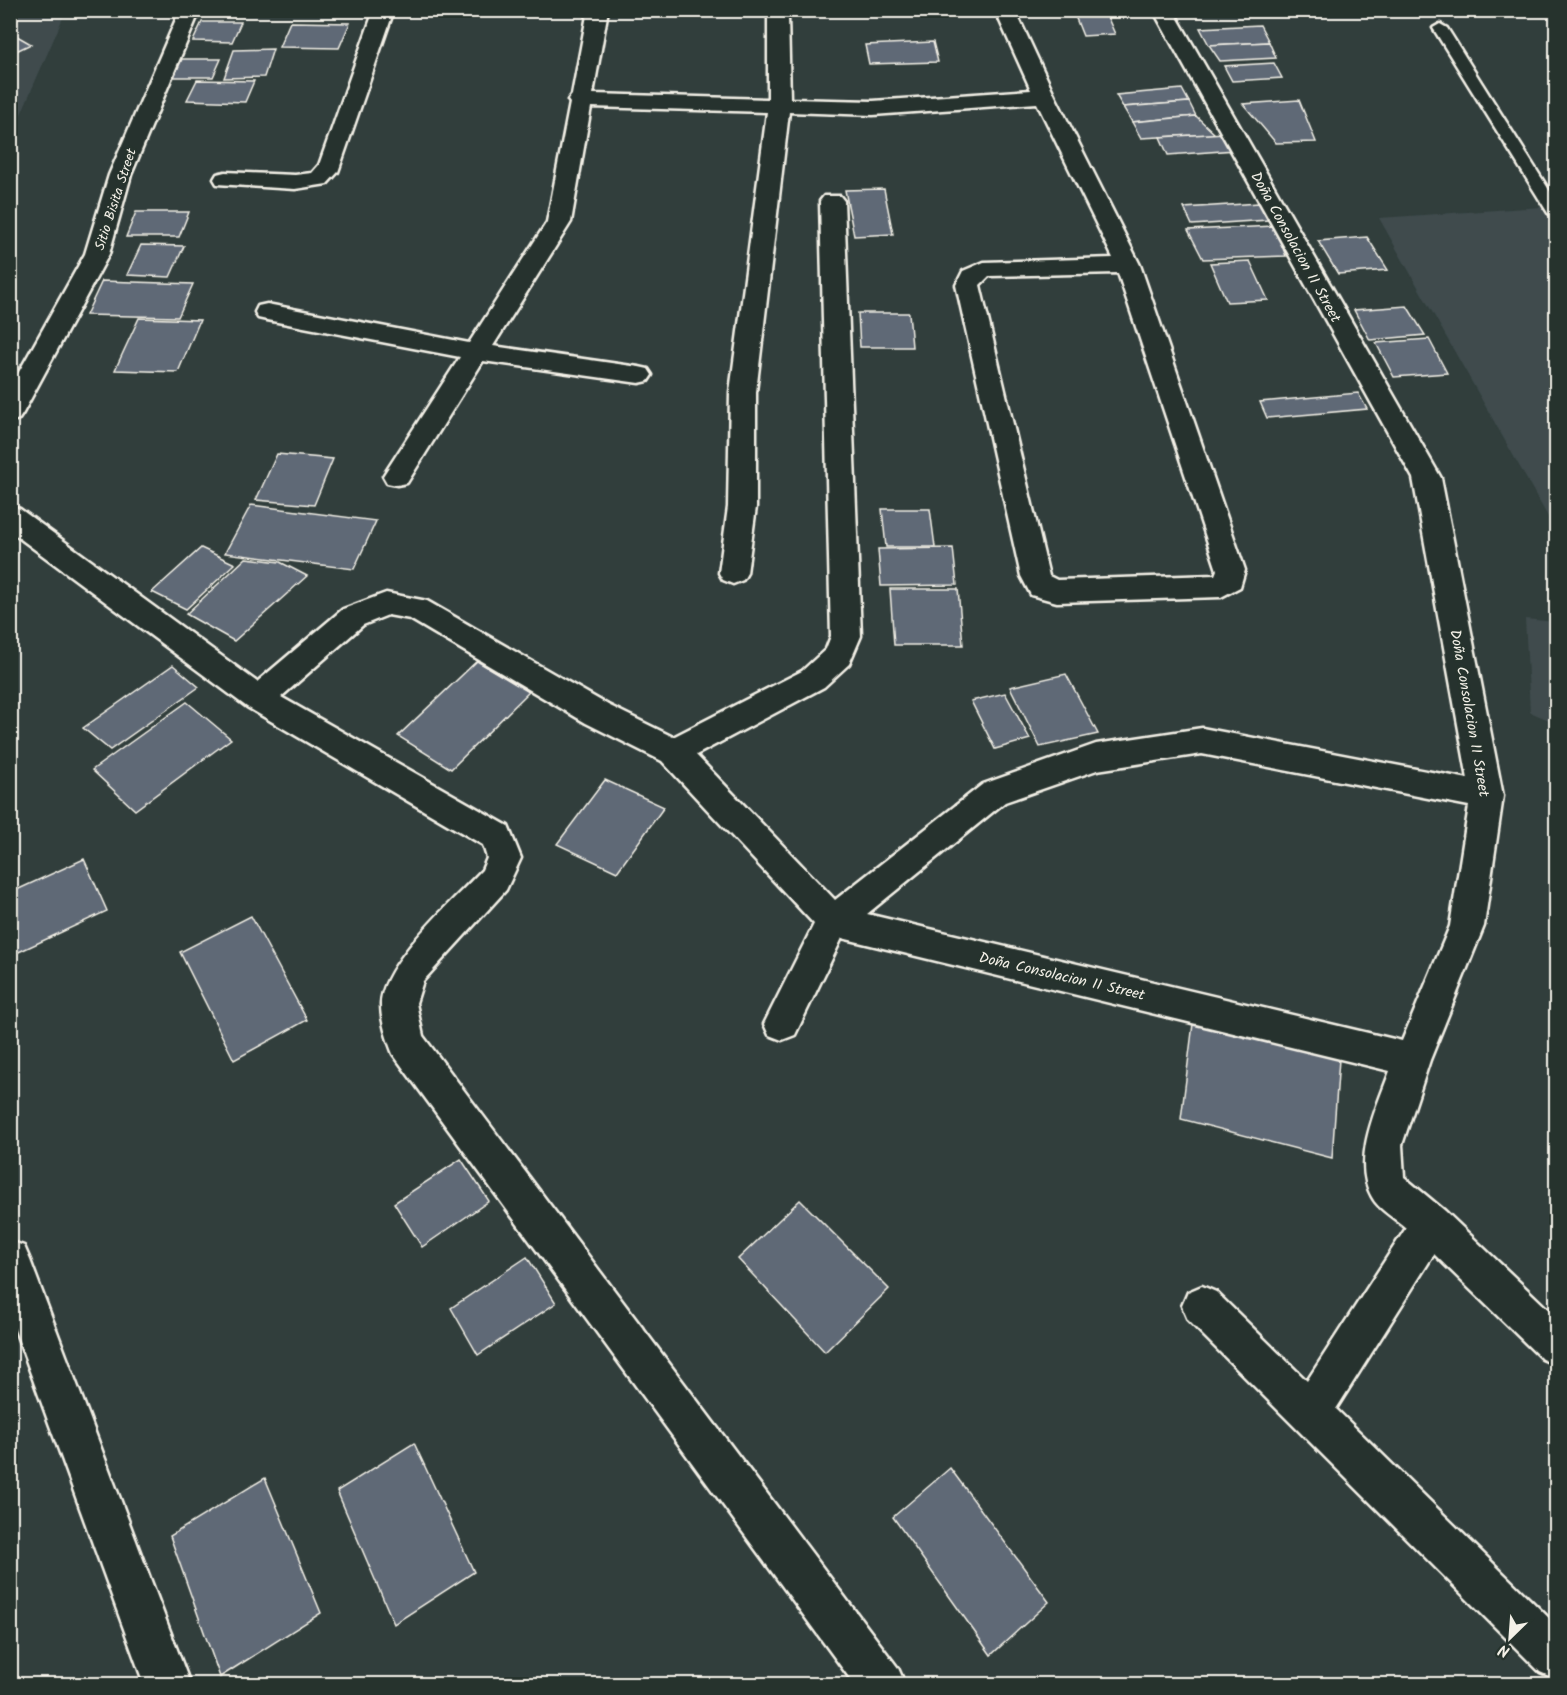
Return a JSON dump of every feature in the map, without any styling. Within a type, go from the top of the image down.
[{"type":"street","name":"Sitio Bisita Street","points":[[10,413],[97,254],[120,175],[190,10]]},
{"type":"street","points":[[225,179],[295,182],[319,178],[330,167],[384,10]]},
{"type":"street","points":[[397,476],[559,222],[579,100],[598,10]]},
{"type":"street","points":[[1005,10],[1044,96],[1128,265],[1231,570],[1230,579],[1221,586],[1057,591],[1041,587],[1035,576],[968,285],[972,276],[984,269],[1128,265]]},
{"type":"street","name":"Doña Consolacion II Street","points":[[833,921],[1412,1060],[1467,926],[1487,796],[1426,478],[1163,10]]},
{"type":"street","points":[[733,573],[742,507],[743,392],[779,106],[778,16]]},
{"type":"street","points":[[579,100],[873,108],[1044,96]]},
{"type":"street","points":[[673,752],[813,679],[838,656],[846,636],[832,201]]},
{"type":"street","points":[[267,312],[475,352],[639,375]]},
{"type":"street","points":[[10,516],[258,699],[496,836],[504,858],[494,880],[408,974],[398,1003],[406,1042],[882,1684]]},
{"type":"street","points":[[258,699],[353,616],[386,604],[417,609],[597,714],[673,752],[833,921]]},
{"type":"street","points":[[782,1024],[833,921],[994,793],[1096,757],[1202,741],[1487,796]]},
{"type":"street","points":[[1412,1060],[1383,1145],[1386,1186],[1431,1224],[1557,1345]]},
{"type":"street","points":[[1310,1413],[1431,1224]]},
{"type":"street","points":[[10,1260],[167,1684]]},
{"type":"street","points":[[1202,1306],[1557,1656]]},
{"type":"lane","points":[[1440,28],[1557,213]]},
{"type":"shaded area","points":[[11,11],[66,11],[11,137]]},
{"type":"shaded area","points":[[1556,206],[1556,531],[1379,218]]},
{"type":"shaded area","points":[[1525,619],[1556,622],[1556,723],[1530,712]]},
{"type":"building","points":[[1106,14],[1115,34],[1083,36],[1075,16]]},
{"type":"building","points":[[202,22],[241,22],[232,42],[193,41]]},
{"type":"building","points":[[290,22],[350,23],[339,48],[279,47]]},
{"type":"building","points":[[1260,25],[1269,42],[1209,45],[1200,28]]},
{"type":"building","points":[[10,32],[31,44],[10,54]]},
{"type":"building","points":[[933,42],[938,62],[869,64],[865,45]]},
{"type":"building","points":[[1269,42],[1276,58],[1220,61],[1209,45]]},
{"type":"building","points":[[273,49],[264,77],[224,78],[234,50]]},
{"type":"building","points":[[182,59],[221,59],[213,77],[174,77]]},
{"type":"building","points":[[1274,63],[1282,78],[1232,81],[1224,66]]},
{"type":"building","points":[[197,80],[254,81],[245,102],[187,100]]},
{"type":"building","points":[[1182,89],[1189,102],[1123,107],[1116,95]]},
{"type":"building","points":[[1299,100],[1316,142],[1276,143],[1243,104]]},
{"type":"building","points":[[1189,102],[1196,116],[1132,122],[1123,107]]},
{"type":"building","points":[[1196,116],[1215,134],[1141,138],[1132,122]]},
{"type":"building","points":[[1225,133],[1235,150],[1168,155],[1160,137]]},
{"type":"building","points":[[884,189],[893,234],[854,236],[845,190]]},
{"type":"building","points":[[1259,203],[1268,220],[1192,225],[1184,208]]},
{"type":"building","points":[[136,212],[189,212],[179,237],[126,237]]},
{"type":"building","points":[[1274,226],[1286,256],[1203,259],[1188,230]]},
{"type":"building","points":[[1367,237],[1388,270],[1338,274],[1318,241]]},
{"type":"building","points":[[141,245],[184,246],[170,277],[127,275]]},
{"type":"building","points":[[1250,261],[1268,300],[1227,302],[1210,263]]},
{"type":"building","points":[[102,281],[193,284],[178,317],[86,315]]},
{"type":"building","points":[[1407,306],[1425,335],[1370,340],[1354,310]]},
{"type":"building","points":[[858,313],[909,313],[912,347],[860,347]]},
{"type":"building","points":[[139,318],[200,320],[178,372],[115,370]]},
{"type":"building","points":[[1429,339],[1447,373],[1394,377],[1376,343]]},
{"type":"building","points":[[1358,393],[1367,409],[1267,418],[1260,402]]},
{"type":"building","points":[[277,454],[333,459],[314,505],[256,500]]},
{"type":"building","points":[[251,505],[376,521],[354,569],[225,553]]},
{"type":"building","points":[[882,509],[930,509],[935,547],[886,547]]},
{"type":"building","points":[[201,548],[235,564],[186,609],[152,592]]},
{"type":"building","points":[[953,548],[957,585],[881,586],[878,549]]},
{"type":"building","points":[[246,558],[280,562],[307,576],[234,641],[186,614]]},
{"type":"building","points":[[890,589],[958,589],[963,645],[894,645]]},
{"type":"building","points":[[477,661],[529,692],[451,769],[398,736]]},
{"type":"building","points":[[173,665],[199,687],[110,750],[83,728]]},
{"type":"building","points":[[1066,674],[1098,734],[1040,747],[1010,687]]},
{"type":"building","points":[[1005,693],[1030,739],[995,749],[971,701]]},
{"type":"building","points":[[187,702],[231,739],[135,810],[92,770]]},
{"type":"building","points":[[605,780],[664,807],[617,872],[557,844]]},
{"type":"building","points":[[84,859],[107,911],[10,956],[10,893]]},
{"type":"building","points":[[251,916],[307,1020],[234,1060],[180,952]]},
{"type":"building","points":[[1193,1024],[1339,1059],[1332,1158],[1181,1119]]},
{"type":"building","points":[[461,1159],[489,1201],[422,1247],[394,1203]]},
{"type":"building","points":[[800,1200],[889,1289],[825,1352],[738,1259]]},
{"type":"building","points":[[527,1257],[556,1303],[478,1355],[451,1308]]},
{"type":"building","points":[[414,1443],[474,1572],[394,1624],[337,1491]]},
{"type":"building","points":[[950,1468],[1049,1602],[991,1655],[893,1517]]},
{"type":"building","points":[[265,1478],[321,1613],[220,1677],[170,1536]]}]
